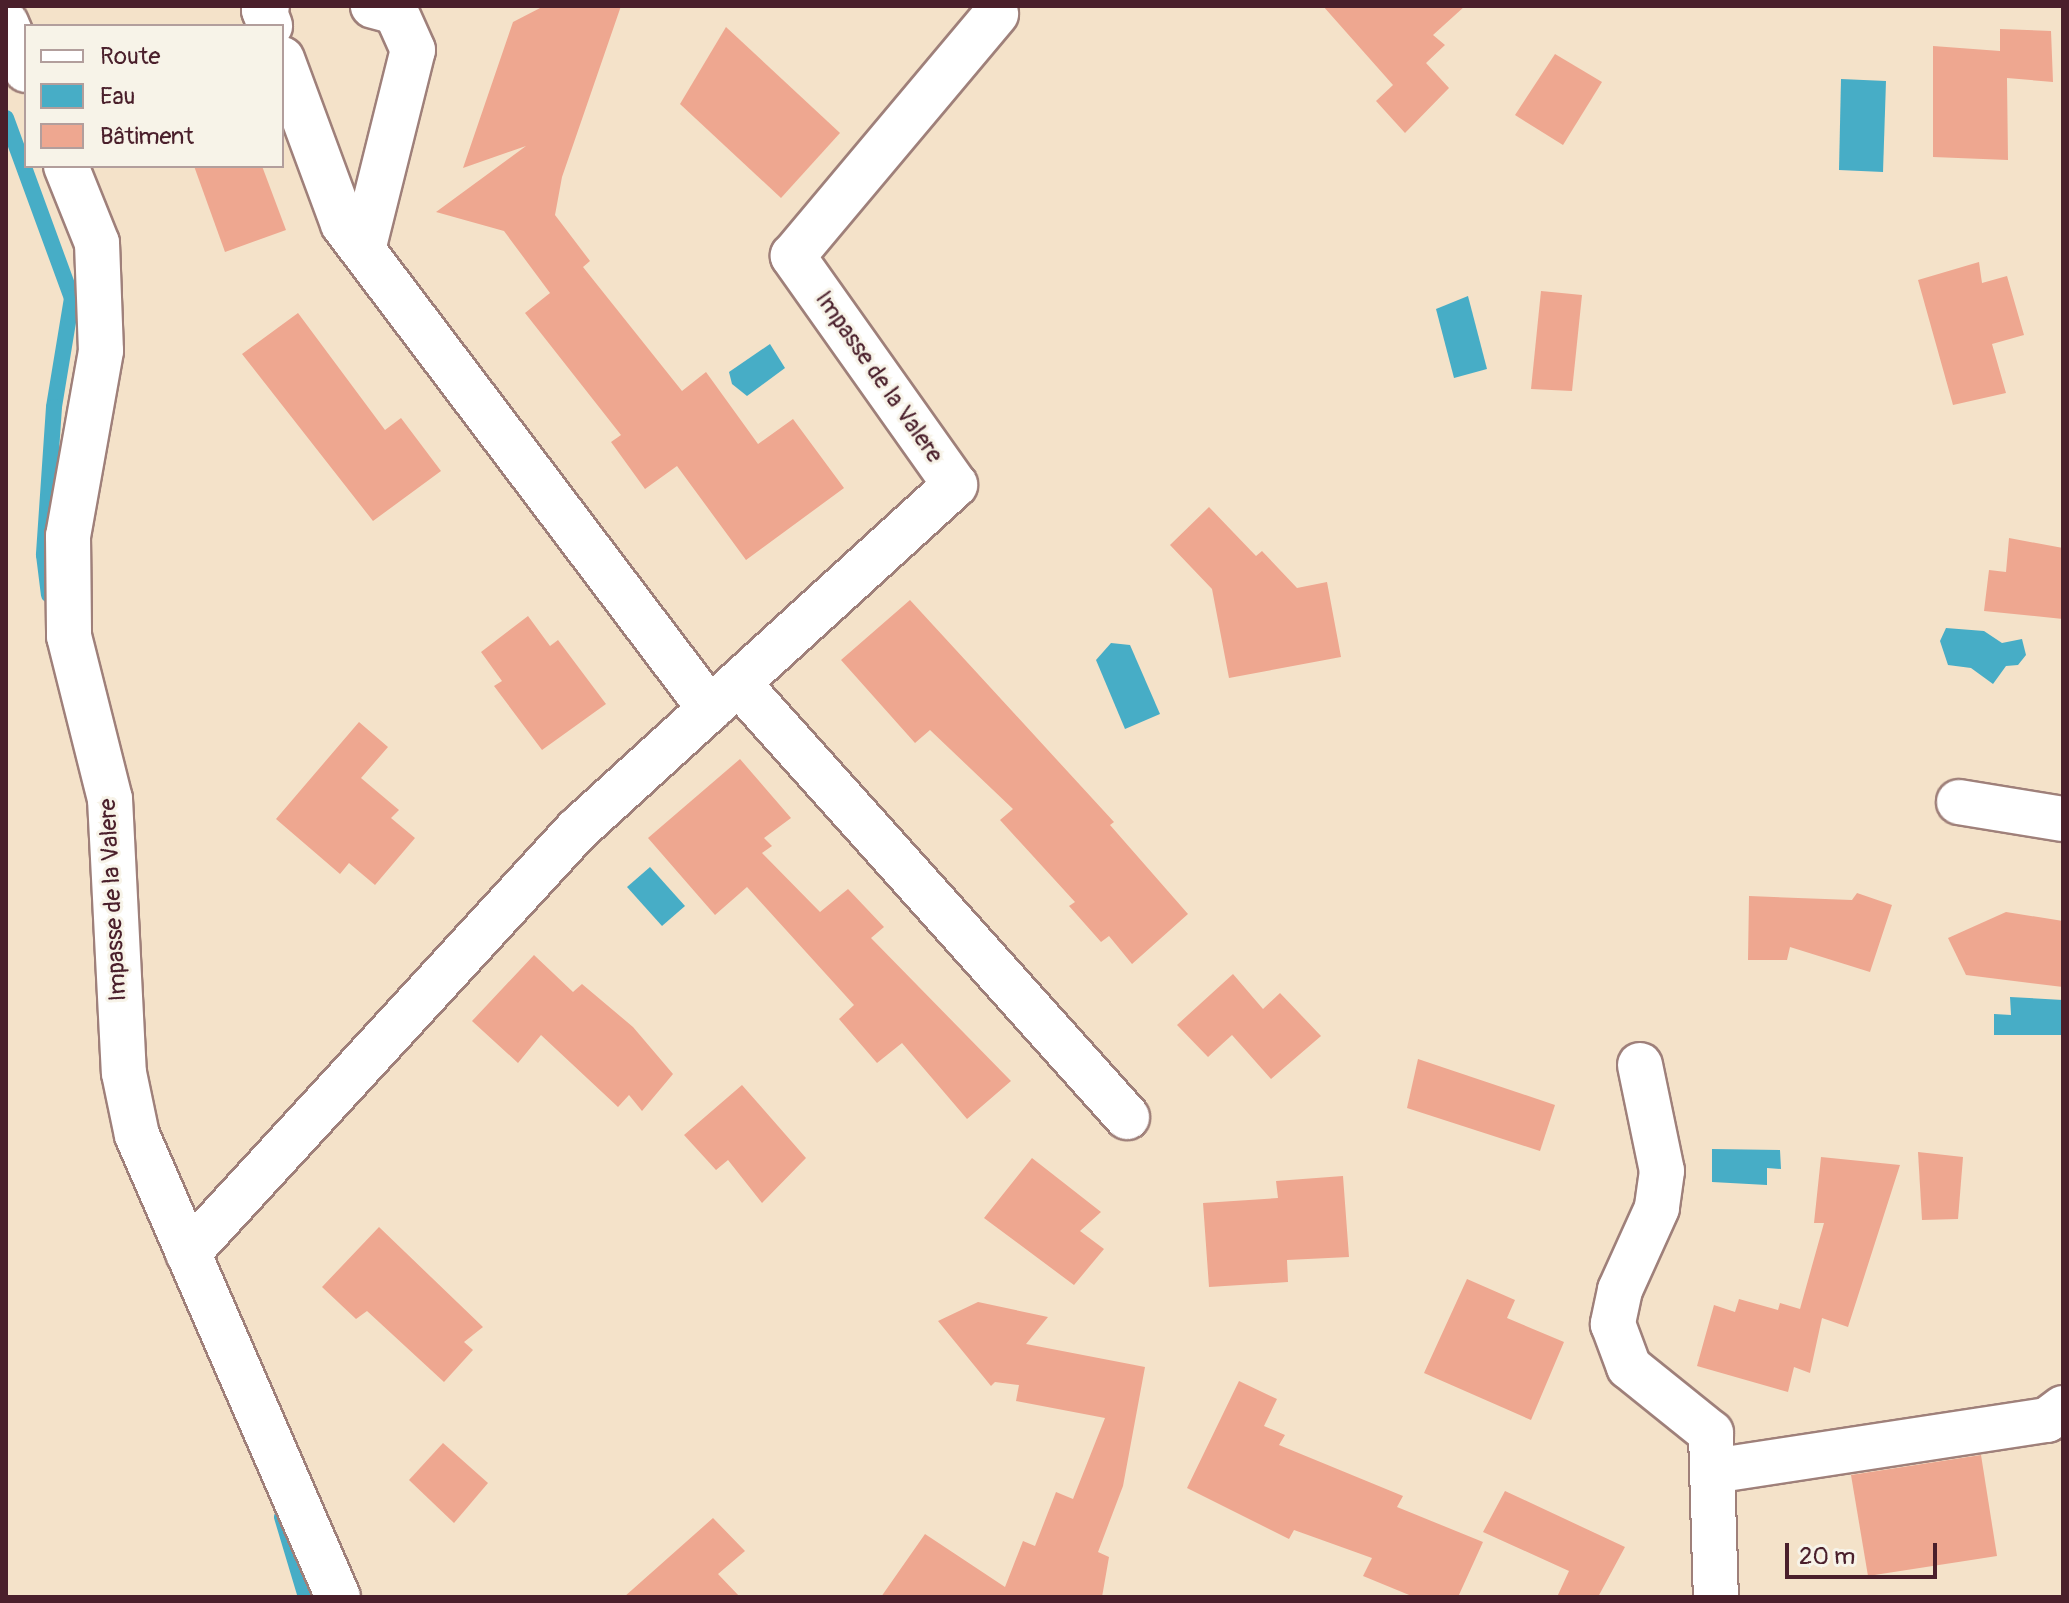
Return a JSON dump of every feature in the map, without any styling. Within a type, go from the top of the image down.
[{"type":"street","points":[[363,250],[413,50],[396,12],[373,6]]},
{"type":"street","name":"Impasse de la Valere","points":[[188,1253],[577,830],[955,485],[793,256],[996,14]]},
{"type":"street","points":[[6,23],[24,65]]},
{"type":"street","points":[[284,64],[343,224],[363,250],[724,696],[1127,1117]]},
{"type":"street","name":"Impasse de la Valere","points":[[67,168],[97,243],[101,351],[68,536],[69,636],[110,799],[124,1073],[137,1135],[338,1597]]},
{"type":"street","points":[[1959,802],[2063,819]]},
{"type":"street","points":[[1640,1065],[1662,1171],[1657,1208],[1620,1290],[1613,1324],[1629,1367],[1711,1433],[1716,1597]]},
{"type":"street","points":[[1713,1471],[2047,1420],[2063,1408]]},
{"type":"water","points":[[1841,79],[1886,81],[1883,172],[1839,170]]},
{"type":"water","points":[[1468,296],[1487,369],[1454,378],[1436,309]]},
{"type":"water","points":[[770,344],[785,368],[747,396],[732,384],[729,372]]},
{"type":"water","points":[[1946,628],[1984,631],[2002,643],[2022,639],[2026,655],[2018,665],[2006,666],[1993,684],[1971,668],[1948,665],[1940,641]]},
{"type":"water","points":[[1111,643],[1130,645],[1160,714],[1125,729],[1096,660]]},
{"type":"water","points":[[650,867],[685,906],[662,926],[627,887]]},
{"type":"water","points":[[2010,997],[2063,1000],[2063,1035],[1994,1035],[1994,1014],[2011,1015]]},
{"type":"water","points":[[1712,1149],[1780,1150],[1781,1169],[1767,1168],[1767,1185],[1712,1182]]},
{"type":"building","points":[[544,6],[621,6],[562,177],[555,215],[590,261],[583,267],[682,391],[706,372],[758,444],[793,419],[844,488],[746,560],[677,466],[645,489],[611,442],[621,435],[525,313],[550,293],[504,231],[436,212],[526,146],[463,168],[513,22]]},
{"type":"building","points":[[1323,6],[1465,6],[1433,35],[1445,45],[1426,63],[1449,88],[1405,133],[1376,101],[1393,85]]},
{"type":"building","points":[[726,27],[840,133],[781,198],[680,104]]},
{"type":"building","points":[[2000,29],[2051,31],[2053,82],[2007,78],[2008,160],[1933,157],[1933,46],[2000,51]]},
{"type":"building","points":[[1555,54],[1602,82],[1563,145],[1515,115]]},
{"type":"building","points":[[195,168],[263,168],[286,230],[225,252]]},
{"type":"building","points":[[1979,262],[1982,283],[2007,276],[2024,335],[1992,344],[2006,393],[1953,405],[1918,280]]},
{"type":"building","points":[[1541,291],[1582,295],[1572,391],[1531,389]]},
{"type":"building","points":[[298,313],[385,430],[401,418],[441,471],[373,521],[242,354]]},
{"type":"building","points":[[1209,507],[1256,556],[1262,551],[1297,588],[1327,582],[1341,657],[1229,678],[1212,589],[1170,545]]},
{"type":"building","points":[[2009,538],[2063,548],[2063,619],[1984,611],[1989,570],[2006,572]]},
{"type":"building","points":[[910,600],[1114,822],[1110,825],[1188,914],[1132,964],[1109,936],[1101,942],[1069,906],[1075,902],[1000,820],[1013,809],[930,730],[915,743],[841,660]]},
{"type":"building","points":[[528,616],[550,646],[558,640],[606,704],[542,750],[494,686],[502,681],[481,652]]},
{"type":"building","points":[[359,722],[388,747],[361,778],[399,810],[391,818],[415,838],[375,885],[349,863],[340,874],[276,819]]},
{"type":"building","points":[[740,759],[791,818],[764,838],[772,846],[762,853],[820,912],[848,889],[884,927],[871,938],[1011,1081],[967,1119],[902,1043],[877,1063],[839,1019],[854,1005],[747,887],[715,915],[648,838]]},
{"type":"building","points":[[1857,893],[1892,905],[1870,972],[1790,947],[1787,960],[1748,960],[1749,896],[1852,900]]},
{"type":"building","points":[[2006,912],[2063,921],[2063,987],[1966,975],[1948,938]]},
{"type":"building","points":[[534,955],[573,992],[582,984],[633,1027],[673,1074],[642,1111],[629,1095],[618,1107],[541,1035],[518,1063],[472,1021]]},
{"type":"building","points":[[1233,974],[1263,1009],[1280,993],[1321,1036],[1271,1079],[1232,1035],[1208,1057],[1177,1025]]},
{"type":"building","points":[[1418,1059],[1555,1105],[1540,1151],[1407,1108]]},
{"type":"building","points":[[742,1085],[806,1158],[762,1203],[728,1160],[716,1170],[684,1135]]},
{"type":"building","points":[[1918,1152],[1963,1157],[1958,1219],[1922,1220]]},
{"type":"building","points":[[1821,1157],[1900,1165],[1848,1327],[1822,1318],[1810,1373],[1794,1367],[1788,1392],[1697,1366],[1714,1305],[1735,1312],[1739,1299],[1778,1310],[1780,1303],[1800,1309],[1824,1223],[1814,1223]]},
{"type":"building","points":[[1032,1158],[1101,1212],[1080,1231],[1104,1249],[1074,1285],[984,1218]]},
{"type":"building","points":[[1343,1176],[1349,1257],[1287,1260],[1288,1282],[1209,1287],[1203,1203],[1278,1198],[1276,1181]]},
{"type":"building","points":[[379,1227],[483,1327],[464,1342],[473,1350],[444,1382],[367,1311],[356,1319],[322,1287]]},
{"type":"building","points":[[1467,1279],[1515,1300],[1507,1318],[1564,1342],[1531,1420],[1424,1373]]},
{"type":"building","points":[[978,1302],[1048,1317],[1026,1344],[1145,1367],[1123,1486],[1098,1552],[1109,1557],[1102,1597],[881,1597],[925,1534],[1005,1587],[1023,1541],[1035,1546],[1056,1492],[1073,1499],[1105,1418],[1016,1401],[1019,1385],[995,1382],[991,1386],[938,1321]]},
{"type":"building","points":[[1239,1381],[1277,1399],[1264,1426],[1285,1435],[1279,1445],[1403,1496],[1397,1507],[1483,1542],[1458,1597],[1414,1597],[1363,1576],[1372,1558],[1294,1530],[1289,1539],[1187,1488]]},
{"type":"building","points":[[443,1443],[488,1483],[454,1523],[409,1480]]},
{"type":"building","points":[[1981,1455],[1997,1556],[1868,1576],[1851,1475]]},
{"type":"building","points":[[1505,1491],[1625,1547],[1598,1597],[1557,1597],[1569,1571],[1483,1532]]},
{"type":"building","points":[[713,1518],[745,1551],[718,1574],[740,1597],[624,1597]]},
{"type":"waterway","points":[[6,118],[24,167]]},
{"type":"waterway","points":[[24,168],[72,298],[54,407],[44,555],[49,595]]},
{"type":"waterway","points":[[282,1517],[306,1597]]}]
